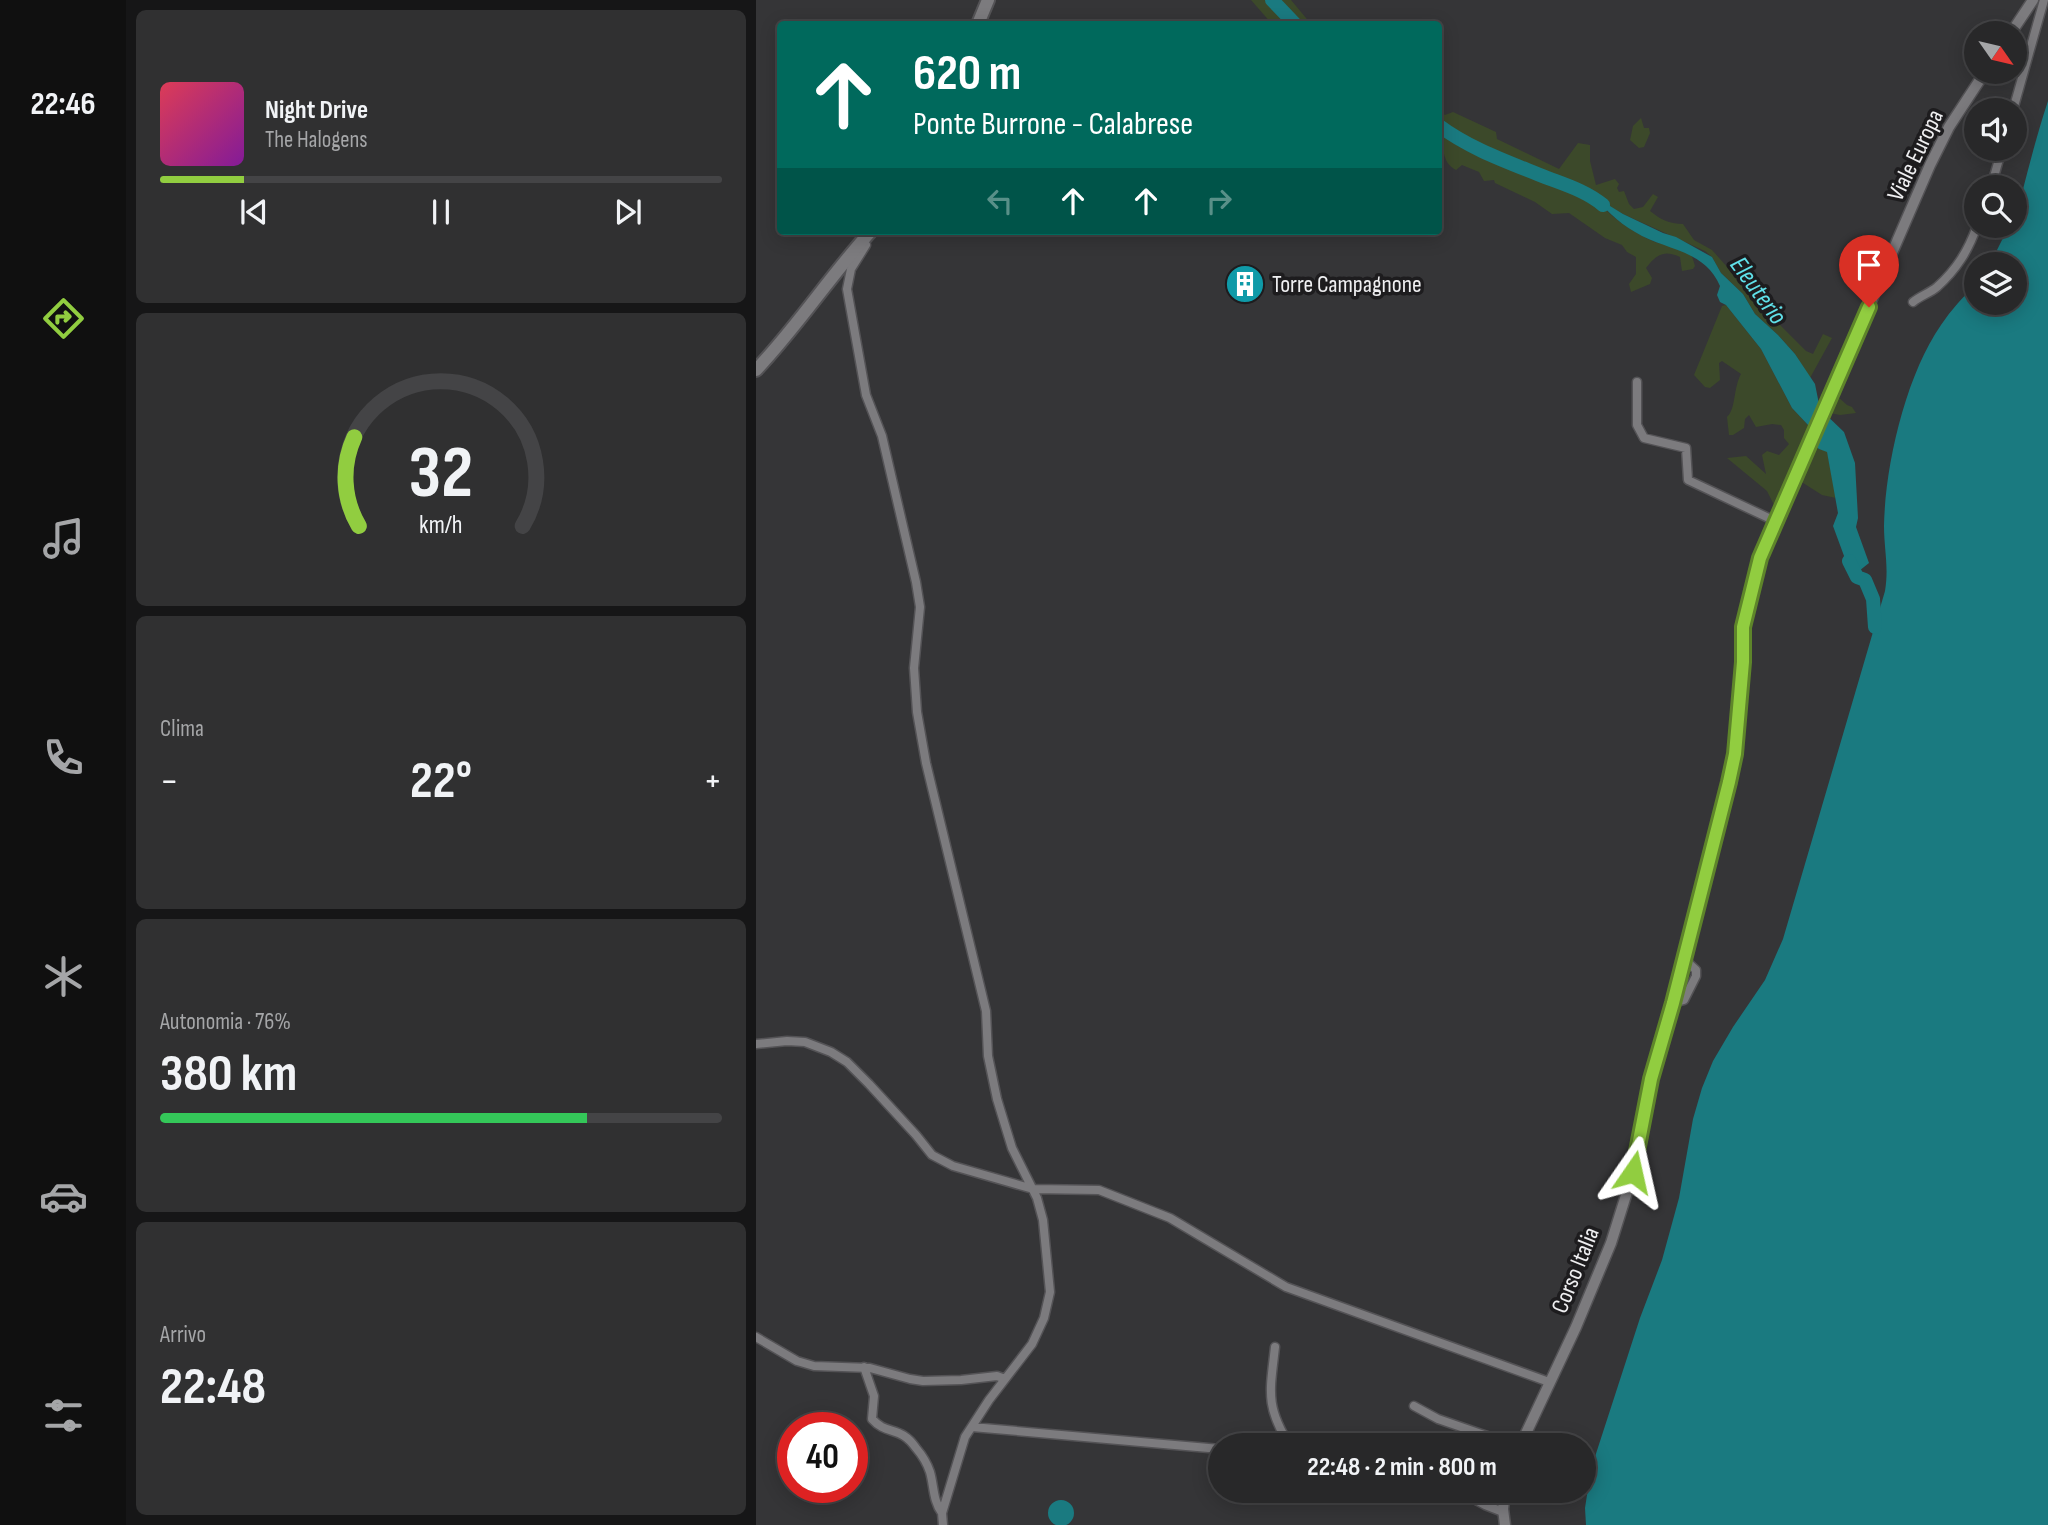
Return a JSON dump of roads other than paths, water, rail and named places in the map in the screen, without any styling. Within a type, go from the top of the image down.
[{"type":"main road","points":[[979,21],[988,0]]},
{"type":"main road","points":[[756,370],[778,348],[827,281],[867,235]]},
{"type":"street","points":[[2019,21],[2033,0]]},
{"type":"street","points":[[2016,98],[2044,0]]},
{"type":"street","name":"Viale Europa","points":[[1787,492],[1940,146],[1977,84]]},
{"type":"street","points":[[874,235],[851,269],[847,289],[866,395],[882,436],[916,582],[920,607],[914,668],[917,712],[926,763],[985,1011],[988,1056],[997,1099],[1012,1148],[1033,1189],[1043,1220],[1051,1292],[1044,1318],[1032,1344],[965,1437],[942,1513],[943,1525]]},
{"type":"street","points":[[1913,302],[1936,288],[1958,266],[1973,238]]},
{"type":"street","points":[[1637,382],[1639,433],[1644,438],[1686,448],[1688,480],[1775,521]]},
{"type":"street","name":"Corso Italia","points":[[1524,1433],[1576,1327],[1611,1243],[1633,1172],[1651,1079],[1673,1003],[1735,754],[1743,662],[1743,627],[1760,558],[1787,492]]},
{"type":"street","points":[[1673,1003],[1684,1000],[1696,976],[1696,970],[1684,959]]},
{"type":"street","points":[[756,1044],[805,1042],[831,1052],[847,1062],[876,1091],[932,1155],[953,1166],[1033,1189],[1099,1190],[1170,1218],[1286,1287],[1549,1381]]},
{"type":"street","points":[[756,1337],[797,1360],[814,1366],[864,1367],[923,1381],[998,1376],[1005,1379]]},
{"type":"street","points":[[1275,1347],[1271,1407],[1282,1433]]},
{"type":"street","points":[[864,1367],[874,1396],[873,1419],[878,1425],[902,1433],[916,1446],[929,1471],[937,1507],[942,1513]]},
{"type":"street","points":[[1414,1406],[1438,1419],[1479,1433]]},
{"type":"street","points":[[972,1427],[1208,1448]]},
{"type":"street","points":[[1480,1503],[1503,1512]]},
{"type":"street","points":[[1504,1503],[1505,1525]]},
{"type":"water","points":[[2048,101],[2048,1525],[1586,1525],[1586,1503],[1596,1503],[1596,1454],[1640,1318],[1662,1260],[1679,1198],[1693,1119],[1702,1088],[1713,1061],[1765,980],[1783,939],[1885,591],[1887,574],[1884,526],[1888,476],[1900,421],[1917,369],[1941,325],[1964,297],[1964,315],[2027,315],[2027,252],[1996,252],[2003,238],[2027,238],[2027,175]]},
{"type":"water","points":[[1589,193],[1623,214],[1676,237],[1712,257],[1721,273],[1743,294],[1755,314],[1795,354],[1815,384],[1820,409],[1844,432],[1855,463],[1858,518],[1856,527],[1869,563],[1859,571],[1860,577],[1857,577],[1847,564],[1833,526],[1838,513],[1827,452],[1814,445],[1808,425],[1792,408],[1761,349],[1726,305],[1720,302],[1717,295],[1720,286],[1713,274],[1683,252],[1628,228]]},
{"type":"water","points":[[1061,1500],[1070,1504],[1074,1513],[1070,1522],[1061,1526],[1052,1522],[1048,1513],[1052,1504]]},
{"type":"waterway","name":"Eleuterio","points":[[1272,0],[1292,21]]},
{"type":"waterway","name":"Eleuterio","points":[[1442,128],[1476,148],[1576,189],[1603,205]]},
{"type":"waterway","name":"Eleuterio","points":[[1849,561],[1857,577],[1865,580],[1873,599],[1875,627]]},
{"type":"place","name":"Torre Campagnone","points":[[1245,284]]}]
